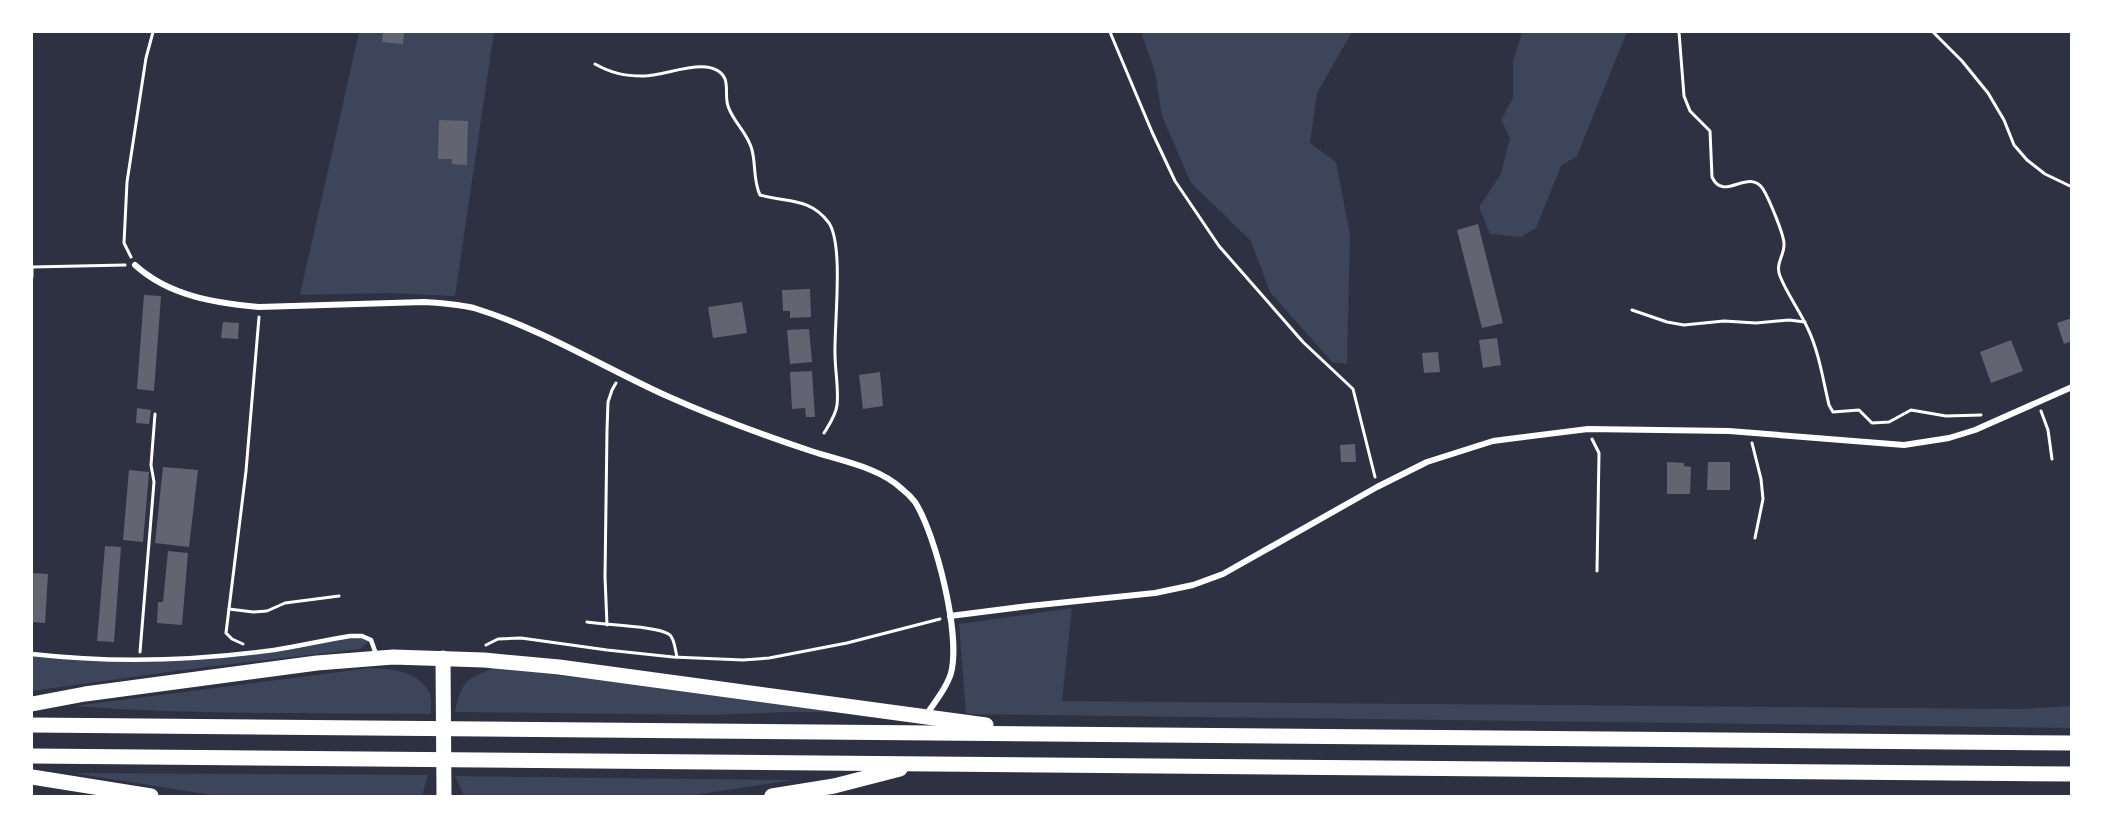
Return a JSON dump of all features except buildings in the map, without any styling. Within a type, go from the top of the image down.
[{"type":"highway","points":[[32,705],[85,694],[293,666],[378,658],[443,658],[632,676],[1039,734]]},
{"type":"highway","points":[[443,658],[444,796]]},
{"type":"highway","points":[[32,725],[2072,743]]},
{"type":"highway","points":[[32,756],[2072,774]]},
{"type":"highway","points":[[771,796],[834,786],[921,764]]},
{"type":"highway","points":[[32,777],[151,796]]},
{"type":"street","points":[[135,265],[155,280],[186,294],[213,301],[259,307],[451,303],[472,308],[514,323],[668,396],[762,435],[865,468],[890,479],[914,501],[926,525],[950,616],[953,653],[951,674],[925,716]]},
{"type":"street","points":[[950,616],[1155,593],[1193,585],[1223,574],[1377,487],[1427,462],[1466,448],[1515,437],[1588,429],[1749,432],[1904,445],[1966,433],[2038,404],[2072,387]]},
{"type":"lane","points":[[32,654],[85,659],[176,658],[274,650],[350,636],[362,636],[371,640],[378,658]]},
{"type":"path","points":[[32,277],[32,267],[135,265],[124,243],[127,182],[146,58],[153,32]]},
{"type":"path","points":[[1110,32],[1175,180],[1219,246],[1303,342],[1353,389],[1377,487]]},
{"type":"path","points":[[1679,32],[1684,96],[1690,111],[1710,131],[1714,184],[1729,188],[1749,180],[1756,182],[1762,188],[1782,231],[1785,244],[1778,264],[1779,275],[1805,322],[1833,412],[1859,410],[1872,423],[1889,422],[1911,410],[1946,416],[1986,415]]},
{"type":"path","points":[[1933,32],[1962,61],[1988,93],[2004,120],[2014,146],[2026,160],[2045,174],[2072,187]]},
{"type":"path","points":[[595,64],[612,73],[645,76],[670,73],[695,66],[709,67],[722,74],[726,81],[728,106],[753,150],[756,185],[760,195],[792,200],[811,206],[828,222],[833,232],[836,256],[837,405],[833,418],[824,433]]},
{"type":"path","points":[[245,645],[225,633],[246,471],[259,307]]},
{"type":"path","points":[[1632,310],[1667,322],[1684,325],[1725,321],[1805,322]]},
{"type":"path","points":[[607,625],[605,524],[608,402],[612,390],[623,374]]},
{"type":"path","points":[[2038,404],[2048,430],[2052,459]]},
{"type":"path","points":[[139,659],[154,482],[151,465],[155,414]]},
{"type":"path","points":[[1588,429],[1599,453],[1597,571]]},
{"type":"path","points":[[1749,432],[1761,479],[1763,498],[1755,538]]},
{"type":"path","points":[[228,609],[267,611],[285,603],[339,596]]},
{"type":"path","points":[[471,659],[488,644],[498,639],[508,638],[677,657],[743,660],[770,658],[847,643],[950,616]]},
{"type":"path","points":[[587,622],[667,632],[672,637],[677,657]]},
{"type":"shaded area","points":[[359,32],[494,32],[455,296],[387,293],[300,295]]},
{"type":"shaded area","points":[[1141,32],[1352,32],[1317,93],[1310,143],[1336,162],[1350,235],[1347,364],[1332,362],[1270,292],[1251,241],[1191,183],[1162,116],[1155,72]]},
{"type":"shaded area","points":[[1522,32],[1627,32],[1577,156],[1561,166],[1536,228],[1521,237],[1490,234],[1479,207],[1501,174],[1510,138],[1501,120],[1513,98],[1513,62]]},
{"type":"shaded area","points":[[1072,608],[1062,701],[2021,709],[2071,706],[2071,728],[966,714],[959,624]]},
{"type":"shaded area","points":[[362,636],[371,640],[360,649],[32,691],[32,654],[85,659],[176,658],[227,655]]},
{"type":"shaded area","points":[[370,668],[396,671],[420,680],[430,694],[431,714],[208,712],[74,706]]},
{"type":"shaded area","points":[[495,668],[873,712],[711,715],[455,712],[466,683],[471,678]]},
{"type":"shaded area","points":[[73,773],[428,775],[422,796],[218,796]]},
{"type":"shaded area","points":[[455,776],[793,780],[688,796],[464,796]]}]
